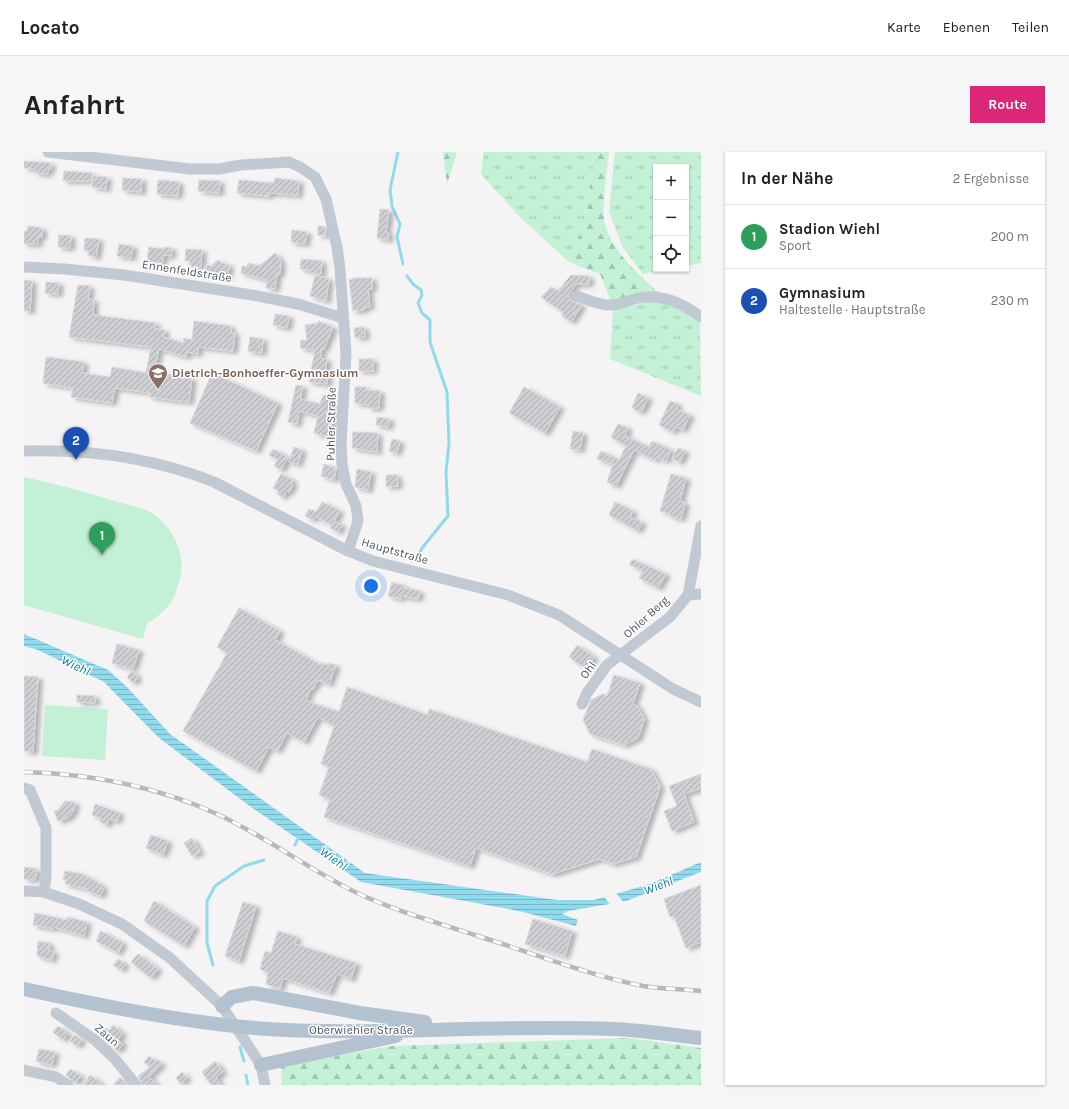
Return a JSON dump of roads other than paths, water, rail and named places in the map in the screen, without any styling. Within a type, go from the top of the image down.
[{"type":"main road","name":"Oberwiehler Straße","points":[[24,989],[93,1004],[204,1022],[267,1029],[613,1029],[701,1038]]},
{"type":"main road","points":[[222,1006],[232,997],[254,993],[407,1021],[493,1029]]},
{"type":"main road","points":[[261,1065],[416,1030]]},
{"type":"street","name":"Puhler Straße","points":[[48,152],[190,169],[218,169],[241,165],[289,162],[315,177],[326,199],[338,246],[346,353],[341,445],[342,464],[346,484],[356,506],[358,521],[348,551]]},
{"type":"street","name":"Ennenfeldstraße","points":[[24,267],[118,274],[252,295],[298,304],[343,318]]},
{"type":"street","points":[[576,296],[599,303],[612,305],[639,298],[658,297],[676,301],[701,317]]},
{"type":"street","name":"Hauptstraße","points":[[24,450],[75,451],[118,457],[199,476],[214,482],[348,551],[374,561],[508,595],[559,615],[673,689],[701,702]]},
{"type":"street","name":"Ohler Berg","points":[[620,655],[670,617],[688,594],[701,526]]},
{"type":"street","points":[[688,594],[701,594]]},
{"type":"street","name":"Ohl","points":[[582,704],[587,693],[607,665],[620,655]]},
{"type":"street","points":[[24,788],[30,790],[46,828],[46,877],[44,892]]},
{"type":"street","points":[[24,891],[44,892],[79,904],[122,924],[170,958],[222,1006],[261,1065],[265,1085]]},
{"type":"street","name":"Zaun","points":[[56,1013],[95,1040],[115,1059],[136,1085]]},
{"type":"street","points":[[24,1070],[56,1077],[68,1085]]},
{"type":"water","name":"Wiehl","points":[[24,634],[108,670],[127,687],[170,734],[365,873],[557,900],[594,900],[650,884],[701,862],[701,872],[626,901],[568,911],[562,914],[578,920],[576,926],[519,911],[361,882],[251,807],[159,738],[104,682],[38,650],[24,646]]},
{"type":"waterway","points":[[398,152],[390,190],[392,206],[400,224],[397,237],[403,264]]},
{"type":"waterway","points":[[407,276],[413,284],[421,290],[422,295],[418,303],[422,313],[430,320],[430,342],[447,392],[449,443],[446,473],[448,516],[422,548],[418,557]]},
{"type":"waterway","points":[[295,845],[299,836]]},
{"type":"waterway","points":[[213,965],[207,943],[207,901],[215,886],[244,866],[264,860]]},
{"type":"waterway","points":[[240,1047],[244,1061]]},
{"type":"waterway","points":[[246,1075],[248,1085]]},
{"type":"railway","points":[[24,772],[74,775],[123,783],[171,796],[217,814],[269,842],[355,892],[401,911],[602,976],[643,986],[701,991]]},
{"type":"place","name":"Dietrich-Bonhoeffer-Gymnasium","points":[[158,390]]},
{"type":"place","name":"Gymnasium","points":[[76,460]]},
{"type":"place","name":"Stadion Wiehl","points":[[102,555]]}]
